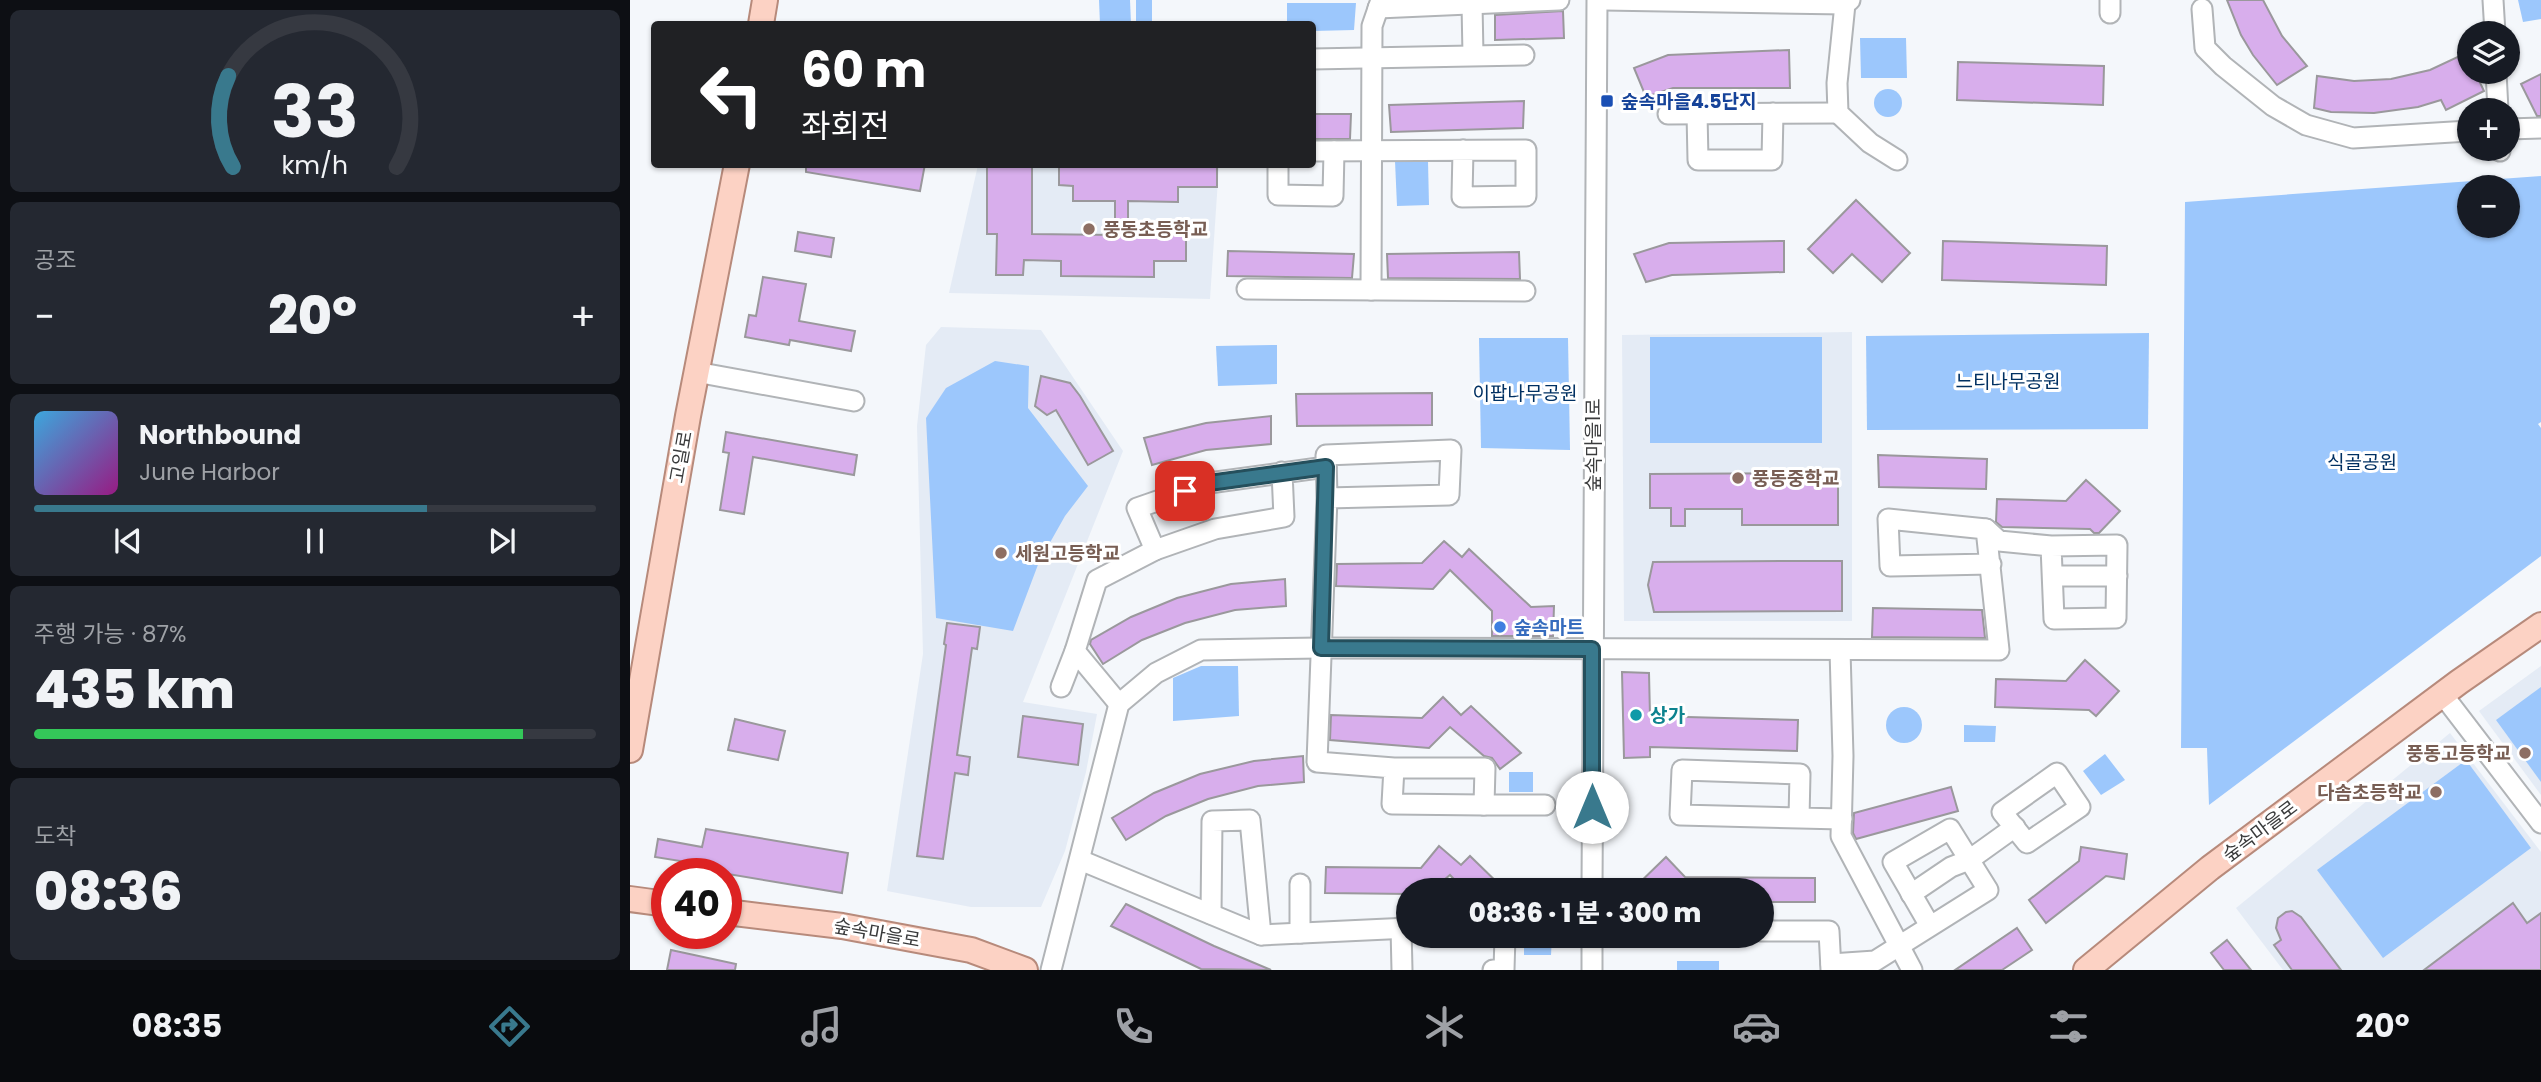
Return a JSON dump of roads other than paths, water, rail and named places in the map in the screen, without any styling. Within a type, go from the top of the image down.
[{"type":"main road","points":[[762,21],[765,0]]},
{"type":"main road","name":"고일로","points":[[630,750],[696,372],[736,168]]},
{"type":"main road","name":"숲속마을로","points":[[2086,970],[2210,868],[2442,695],[2541,625]]},
{"type":"main road","points":[[630,900],[651,902]]},
{"type":"main road","name":"숲속마을로","points":[[742,914],[842,926],[971,950],[1025,970]]},
{"type":"street","points":[[1371,289],[1372,26],[1380,4],[1559,0]]},
{"type":"street","name":"숲속마을1로","points":[[1592,878],[1597,0]]},
{"type":"street","points":[[1604,0],[1847,2],[1838,83],[1838,113]]},
{"type":"street","points":[[2493,0],[2494,21]]},
{"type":"street","points":[[1472,4],[1473,55]]},
{"type":"street","points":[[2202,9],[2205,48],[2273,106],[2306,125],[2353,138],[2457,132]]},
{"type":"street","points":[[1316,59],[1524,55]]},
{"type":"street","points":[[1697,113],[1698,160],[1772,160],[1773,113]]},
{"type":"street","points":[[1668,114],[1838,113],[1870,143],[1897,160]]},
{"type":"street","points":[[2520,129],[2541,128]]},
{"type":"street","points":[[1316,151],[1463,150]]},
{"type":"street","points":[[1278,168],[1278,195],[1333,196],[1334,151]]},
{"type":"street","points":[[1247,289],[1525,291]]},
{"type":"street","points":[[696,372],[854,401]]},
{"type":"street","points":[[1327,498],[1449,495],[1451,450],[1326,455],[1327,498],[1317,762],[1394,768],[1485,768],[1484,805]]},
{"type":"street","points":[[1155,550],[1137,508],[1209,483],[1326,467]]},
{"type":"street","points":[[1061,687],[1097,580],[1155,550],[1214,529],[1284,517],[1282,472]]},
{"type":"street","points":[[1991,564],[1890,566],[1888,519],[1986,528],[2000,541],[2051,546],[2117,545],[2116,618],[2054,619],[2051,546]]},
{"type":"street","points":[[1051,970],[1119,704],[1156,673],[1201,650],[1999,650],[1986,528]]},
{"type":"street","points":[[2053,576],[2117,576]]},
{"type":"street","points":[[1840,650],[1843,756],[1841,836],[1912,970]]},
{"type":"street","points":[[1075,651],[1119,704]]},
{"type":"street","points":[[2442,695],[2541,823]]},
{"type":"street","points":[[1394,768],[1392,804],[1545,805]]},
{"type":"street","points":[[1799,818],[1800,774],[1682,770],[1681,814],[1799,818],[1842,819]]},
{"type":"street","points":[[1211,914],[1212,821],[1250,820],[1261,935]]},
{"type":"street","points":[[1912,894],[1951,867],[1969,860],[2015,827]]},
{"type":"street","points":[[1774,931],[1829,930],[1831,967],[1875,961],[1988,891],[1950,829],[1893,862],[1930,926]]},
{"type":"street","points":[[1080,860],[1261,935],[1396,928]]},
{"type":"street","points":[[1300,884],[1300,933]]},
{"type":"street","points":[[1402,970],[1404,948]]},
{"type":"street","points":[[1504,948],[1504,970]]},
{"type":"street","points":[[1592,948],[1592,970]]},
{"type":"street","points":[[1493,970],[1514,970]]},
{"type":"place","name":"숲속마을4.5단지","points":[[1607,101]]},
{"type":"place","name":"풍동초등학교","points":[[1089,229]]},
{"type":"place","name":"풍동중학교","points":[[1738,478]]},
{"type":"place","name":"세원고등학교","points":[[1001,553]]},
{"type":"place","name":"숲속마트","points":[[1500,627]]},
{"type":"place","name":"상가","points":[[1636,715]]},
{"type":"place","name":"풍동고등학교","points":[[2525,753]]},
{"type":"place","name":"다솜초등학교","points":[[2436,792]]},
{"type":"park label","name":"느티나무공원","points":[[2008,381]]},
{"type":"park label","name":"이팝나무공원","points":[[1525,393]]},
{"type":"park label","name":"식골공원","points":[[2362,462]]}]
